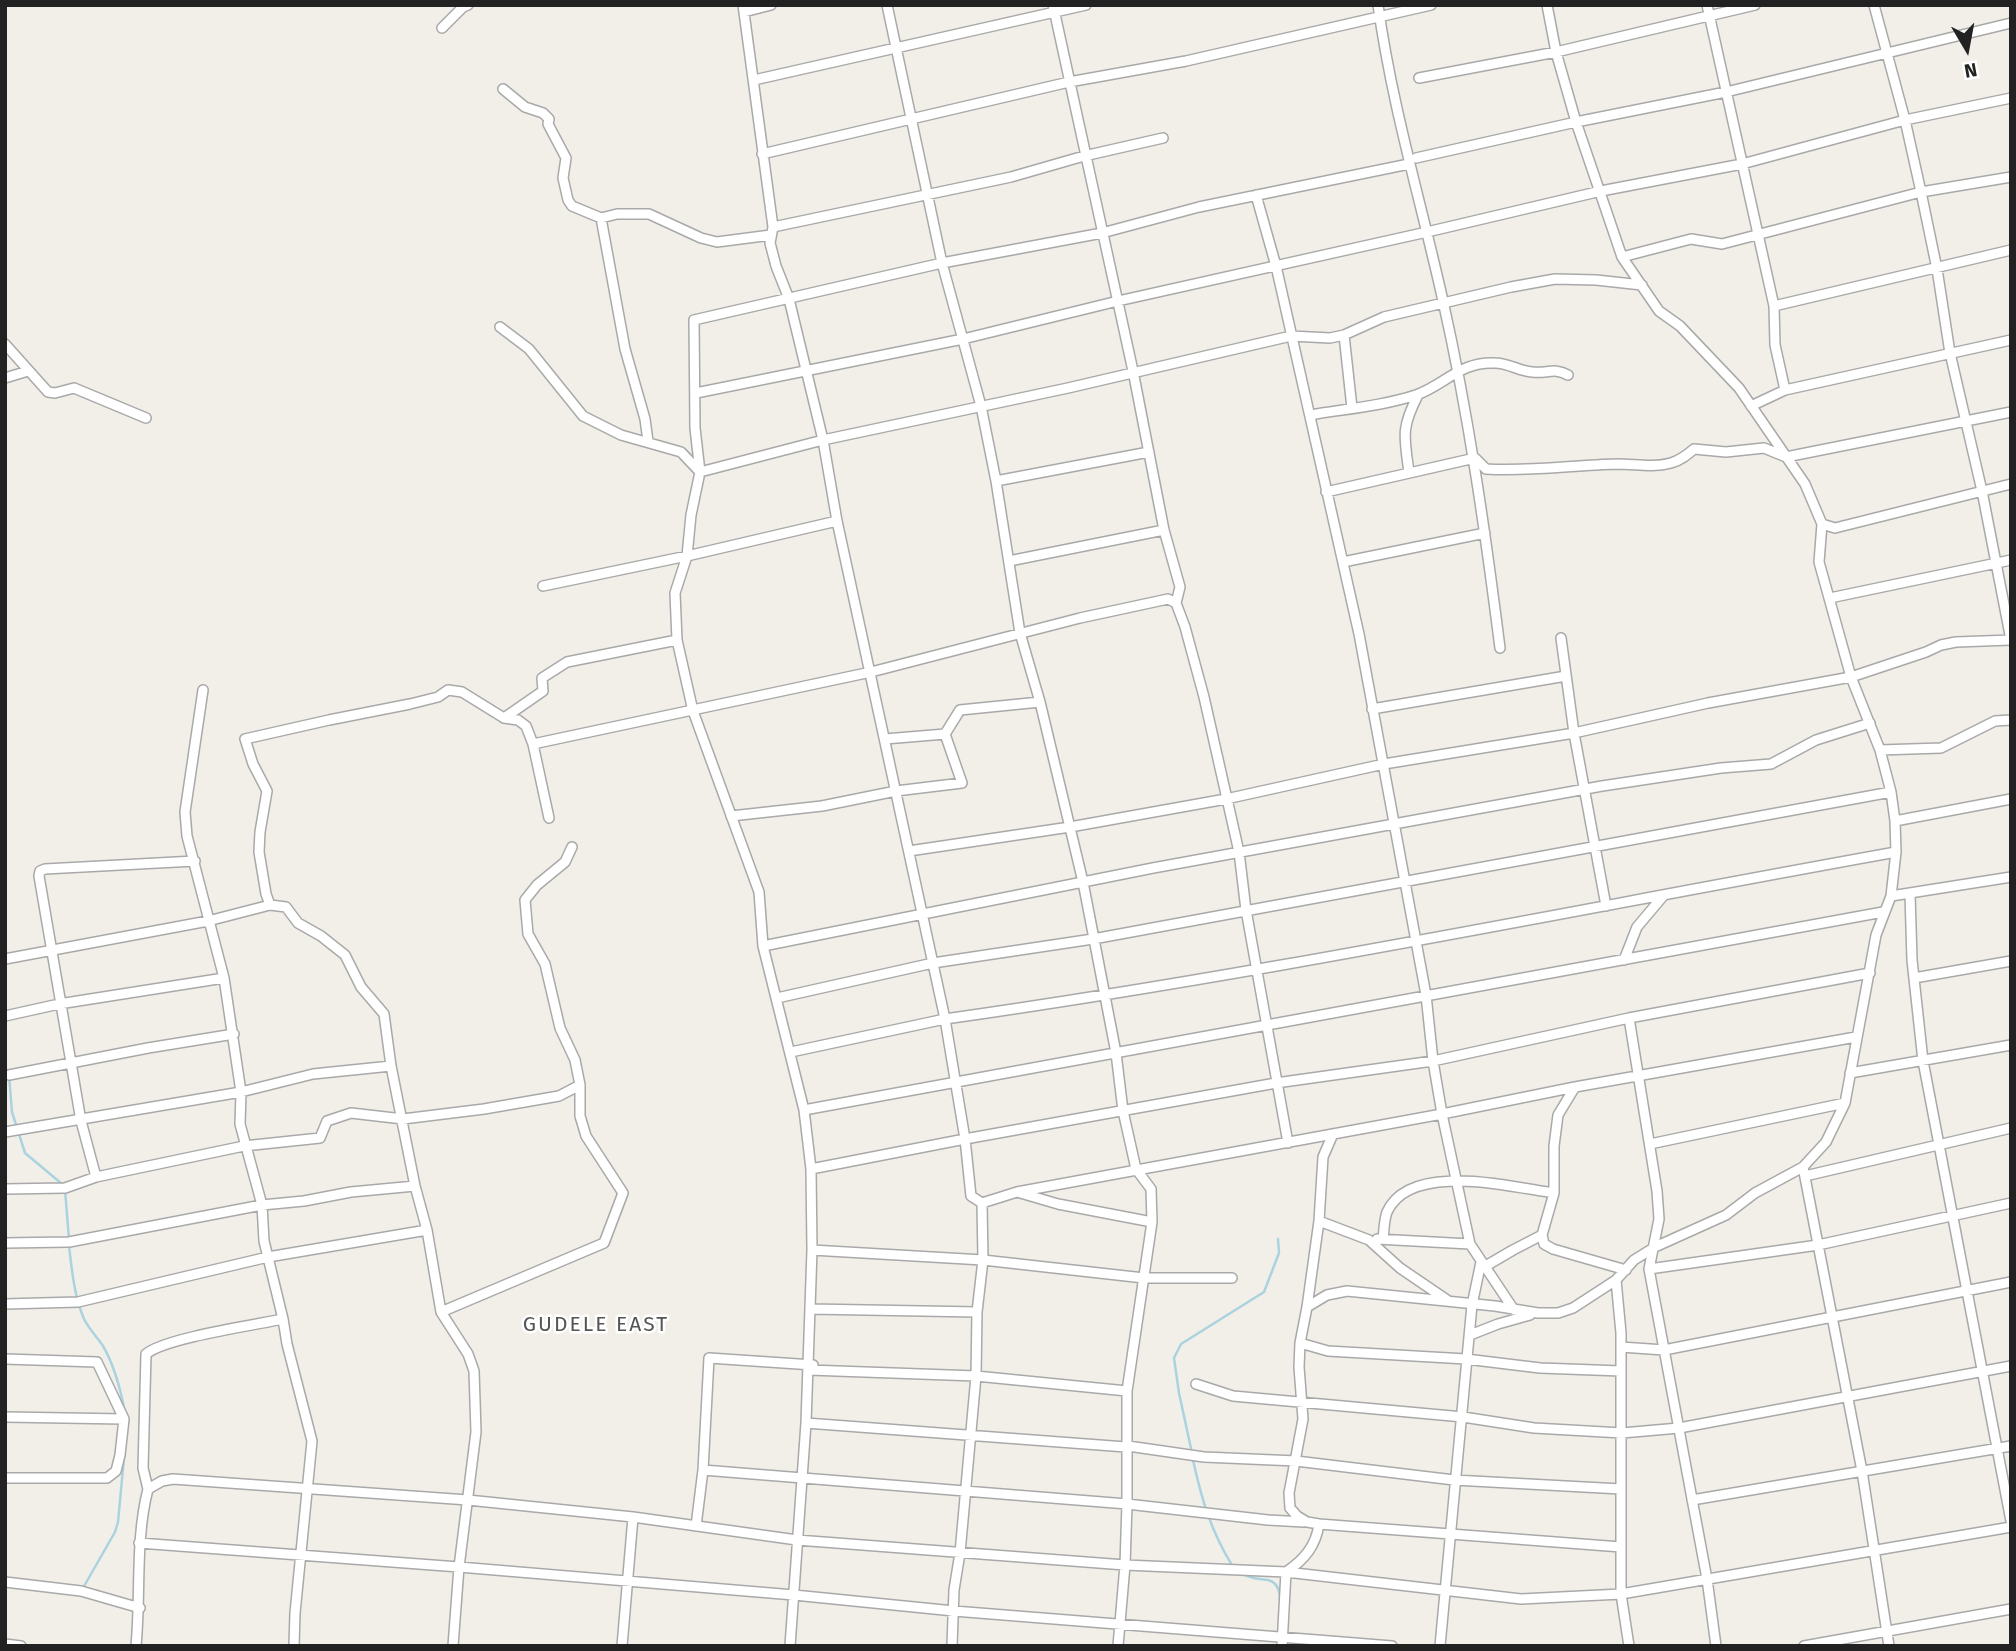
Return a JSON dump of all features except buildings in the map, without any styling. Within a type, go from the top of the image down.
[{"type":"street","points":[[442,28],[468,5]]},
{"type":"street","points":[[771,5],[744,8],[772,231],[770,243],[789,299],[822,440],[837,521],[945,1019],[965,1139],[971,1196],[982,1203],[1017,1192],[1136,1169],[1856,1037]]},
{"type":"street","points":[[887,5],[942,263],[981,406],[1020,633],[1040,702],[1083,882],[1116,1052],[1123,1111],[1136,1169],[1151,1189],[1152,1222],[1126,1391],[1127,1504],[1118,1646]]},
{"type":"street","points":[[754,80],[1054,10],[1086,5]]},
{"type":"street","points":[[1378,5],[1398,122],[1412,161],[1475,458],[1500,648]]},
{"type":"street","points":[[762,154],[912,121],[1069,82],[1186,61],[1431,5]]},
{"type":"street","points":[[1547,5],[1556,52],[1576,122],[1622,257],[1658,311],[1688,335],[1739,387],[1805,484],[1822,524],[1819,562],[1851,677],[1880,750],[1891,792],[1896,852],[1891,896],[1876,935],[1845,1103],[1826,1142],[1804,1171],[1862,1471],[1889,1646]]},
{"type":"street","points":[[1707,5],[1756,235],[1774,306],[1775,345],[1785,390]]},
{"type":"street","points":[[1419,78],[1556,52],[1755,5]]},
{"type":"street","points":[[909,851],[1070,827],[1226,799],[1384,764],[1574,733],[1708,702],[1851,677],[1941,645],[2011,640],[1982,491],[1950,352],[1921,192],[1874,5]]},
{"type":"street","points":[[1054,10],[1133,371],[1164,530],[1180,587],[1175,603]]},
{"type":"street","points":[[790,1646],[806,1423],[814,1368],[811,1309],[811,1169],[804,1110],[792,1052],[763,946],[759,892],[693,711],[677,639],[675,593],[687,556],[691,515],[700,472],[696,452],[694,320],[942,263],[1102,233],[1199,207],[1576,122],[1726,92],[2011,23]]},
{"type":"street","points":[[503,89],[525,107],[543,113],[548,119],[566,158],[563,178],[572,206],[601,218],[617,214],[649,214],[701,238],[717,242],[1011,177],[1084,156],[1163,138]]},
{"type":"street","points":[[696,393],[963,339],[1601,191],[1742,164],[1905,120],[2011,98]]},
{"type":"street","points":[[1622,257],[1691,239],[1722,244],[1921,192],[2011,177]]},
{"type":"street","points":[[1256,195],[1276,266],[1360,634],[1426,995],[1442,1114],[1470,1244],[1514,1310]]},
{"type":"street","points":[[601,218],[625,349],[645,419],[648,441]]},
{"type":"street","points":[[1774,306],[2011,250]]},
{"type":"street","points":[[700,472],[822,440],[1291,336],[1330,338],[1344,335],[1384,317],[1443,301],[1555,279],[1642,285]]},
{"type":"street","points":[[500,327],[529,349],[583,416],[621,435],[681,452],[700,472]]},
{"type":"street","points":[[1344,335],[1352,408]]},
{"type":"street","points":[[1751,406],[1785,390],[2011,340]]},
{"type":"street","points":[[5,344],[48,392],[74,388],[146,418]]},
{"type":"street","points":[[1310,415],[1418,394],[1458,370],[1496,363],[1534,372],[1559,370],[1568,376]]},
{"type":"street","points":[[5,378],[28,371]]},
{"type":"street","points":[[1409,472],[1404,429],[1418,394]]},
{"type":"street","points":[[1475,458],[1486,469],[1529,471],[1620,464],[1649,466],[1683,458],[1694,449],[1718,452],[1764,448],[1786,457],[2011,412]]},
{"type":"street","points":[[996,481],[1149,452]]},
{"type":"street","points":[[1326,492],[1475,458]]},
{"type":"street","points":[[1822,524],[1835,528],[1845,526],[2011,484]]},
{"type":"street","points":[[543,586],[837,521]]},
{"type":"street","points":[[1009,561],[1164,530]]},
{"type":"street","points":[[1343,562],[1485,533]]},
{"type":"street","points":[[1830,598],[2011,559]]},
{"type":"street","points":[[533,744],[871,672],[1020,633],[1168,599],[1175,603],[1185,627],[1204,697],[1238,852],[1288,1143]]},
{"type":"street","points":[[504,718],[543,691],[542,678],[567,662],[677,639]]},
{"type":"street","points":[[1561,639],[1574,733],[1606,906]]},
{"type":"street","points":[[1372,709],[1566,676]]},
{"type":"street","points":[[202,690],[185,812],[187,836],[224,978],[242,1092],[240,1124],[244,1146],[262,1205],[262,1228],[268,1257],[312,1441],[294,1646]]},
{"type":"street","points":[[270,905],[265,894],[259,852],[267,791],[253,764],[245,739],[410,704],[438,697],[448,690],[462,692],[504,718],[518,720],[526,726],[533,744],[549,818]]},
{"type":"street","points":[[945,734],[960,710],[1040,702]]},
{"type":"street","points":[[1880,750],[1941,748],[1995,721],[2011,720]]},
{"type":"street","points":[[763,946],[1238,852],[1602,786],[1721,768],[1771,764],[1816,740],[1870,723]]},
{"type":"street","points":[[885,739],[945,734]]},
{"type":"street","points":[[731,816],[822,807],[896,792],[962,783],[945,734]]},
{"type":"street","points":[[778,998],[933,963],[1093,939],[1891,792]]},
{"type":"street","points":[[1895,821],[2011,799]]},
{"type":"street","points":[[440,1312],[604,1242],[623,1194],[586,1136],[580,1116],[580,1085],[575,1060],[560,1028],[545,964],[528,934],[525,900],[537,886],[565,863],[572,847]]},
{"type":"street","points":[[792,1052],[945,1019],[1104,997],[1896,852]]},
{"type":"street","points":[[96,1177],[81,1121],[59,1004],[40,871],[195,861]]},
{"type":"street","points":[[1891,896],[2011,877]]},
{"type":"street","points":[[1624,960],[1637,927],[1665,894]]},
{"type":"street","points":[[1910,894],[1914,978],[1923,1061],[2011,1521]]},
{"type":"street","points":[[5,959],[208,921],[270,905],[286,907],[298,923],[321,936],[345,955],[361,987],[384,1014],[391,1066],[427,1230],[440,1312],[468,1354],[474,1371],[476,1432],[459,1567],[453,1646]]},
{"type":"street","points":[[804,1110],[1883,912]]},
{"type":"street","points":[[1914,978],[2011,961]]},
{"type":"street","points":[[811,1169],[1276,1083],[1433,1061],[1629,1018],[1870,973]]},
{"type":"street","points":[[5,1016],[59,1004],[224,978]]},
{"type":"street","points":[[1629,1018],[1650,1144],[1659,1220],[1649,1269],[1707,1579],[1716,1646]]},
{"type":"street","points":[[9,1075],[234,1034]]},
{"type":"street","points":[[1850,1073],[2011,1045]]},
{"type":"street","points":[[5,1132],[242,1092],[313,1074],[391,1066]]},
{"type":"street","points":[[5,1189],[65,1188],[96,1177],[244,1146],[320,1138],[327,1121],[351,1113],[403,1119],[559,1096],[580,1085]]},
{"type":"street","points":[[1575,1087],[1558,1115],[1554,1146],[1554,1193],[1542,1235],[1544,1244],[1626,1270]]},
{"type":"street","points":[[1650,1144],[1845,1103]]},
{"type":"street","points":[[1307,1307],[1327,1294],[1348,1291],[1558,1313],[1573,1308],[1616,1280],[1634,1260],[1655,1247],[1726,1214],[1755,1193],[1804,1171],[2011,1128]]},
{"type":"street","points":[[1307,1522],[1297,1517],[1290,1508],[1289,1493],[1303,1419],[1298,1367],[1300,1343],[1318,1221],[1323,1157],[1333,1133]]},
{"type":"street","points":[[1383,1239],[1387,1214],[1395,1200],[1411,1189],[1456,1180],[1554,1193]]},
{"type":"street","points":[[5,1243],[69,1241],[262,1205],[415,1185]]},
{"type":"street","points":[[1017,1192],[1058,1204],[1152,1222]]},
{"type":"street","points":[[952,1646],[954,1590],[960,1553],[976,1376],[977,1312],[983,1260],[982,1203]]},
{"type":"street","points":[[1649,1269],[1818,1245],[2011,1203]]},
{"type":"street","points":[[1318,1221],[1369,1240],[1400,1268],[1450,1302]]},
{"type":"street","points":[[5,1304],[78,1302],[268,1257],[427,1230]]},
{"type":"street","points":[[1440,1646],[1472,1305],[1483,1265],[1542,1235]]},
{"type":"street","points":[[1369,1240],[1470,1244]]},
{"type":"street","points":[[812,1250],[983,1260],[1144,1278],[1232,1278]]},
{"type":"street","points":[[1616,1280],[1621,1347],[1620,1594],[1629,1646]]},
{"type":"street","points":[[1621,1347],[1664,1350],[2011,1282]]},
{"type":"street","points":[[811,1309],[977,1312]]},
{"type":"street","points":[[1470,1335],[1515,1318],[1538,1313]]},
{"type":"street","points":[[136,1646],[140,1608],[139,1543],[148,1489],[143,1468],[146,1354],[152,1349],[186,1339],[283,1320]]},
{"type":"street","points":[[1300,1343],[1328,1351],[1466,1359],[1540,1368],[1621,1371]]},
{"type":"street","points":[[696,1526],[703,1470],[709,1358],[814,1368],[976,1376],[1126,1391]]},
{"type":"street","points":[[5,1359],[97,1362],[124,1419],[116,1471],[107,1478],[5,1478]]},
{"type":"street","points":[[1196,1384],[1233,1396],[1463,1417],[1534,1428],[1622,1433],[1679,1428],[2011,1366]]},
{"type":"street","points":[[5,1418],[124,1419]]},
{"type":"street","points":[[806,1423],[1127,1447],[1204,1457],[1296,1461],[1454,1480],[1622,1489]]},
{"type":"street","points":[[1692,1500],[2011,1446]]},
{"type":"street","points":[[703,1470],[1127,1504],[1268,1520],[1449,1533],[1524,1542],[1621,1548]]},
{"type":"street","points":[[148,1489],[162,1481],[173,1479],[468,1500],[633,1517],[797,1540],[1125,1565],[1286,1573],[1521,1599],[1620,1594],[2011,1527]]},
{"type":"street","points":[[622,1646],[633,1517]]},
{"type":"street","points":[[1282,1641],[1286,1573],[1302,1561],[1310,1550],[1318,1535],[1319,1524]]},
{"type":"street","points":[[139,1543],[794,1595],[1282,1641],[1392,1646]]},
{"type":"street","points":[[5,1582],[82,1591],[140,1608]]},
{"type":"street","points":[[1804,1646],[2011,1609]]},
{"type":"street","points":[[5,1644],[21,1646]]},
{"type":"waterway","points":[[5,1073],[9,1075],[12,1112],[25,1153],[62,1184]]},
{"type":"waterway","points":[[65,1190],[69,1239]]},
{"type":"waterway","points":[[1192,1453],[1174,1358],[1181,1344],[1264,1292],[1279,1253],[1278,1239]]},
{"type":"waterway","points":[[69,1246],[81,1310],[86,1323],[111,1361],[125,1413]]},
{"type":"waterway","points":[[83,1588],[118,1522],[127,1426]]},
{"type":"waterway","points":[[1193,1460],[1208,1515],[1233,1567]]},
{"type":"waterway","points":[[1240,1573],[1268,1580],[1277,1587],[1280,1599],[1279,1626]]},
{"type":"district","name":"GUDELE EAST","points":[[596,1325]]}]
